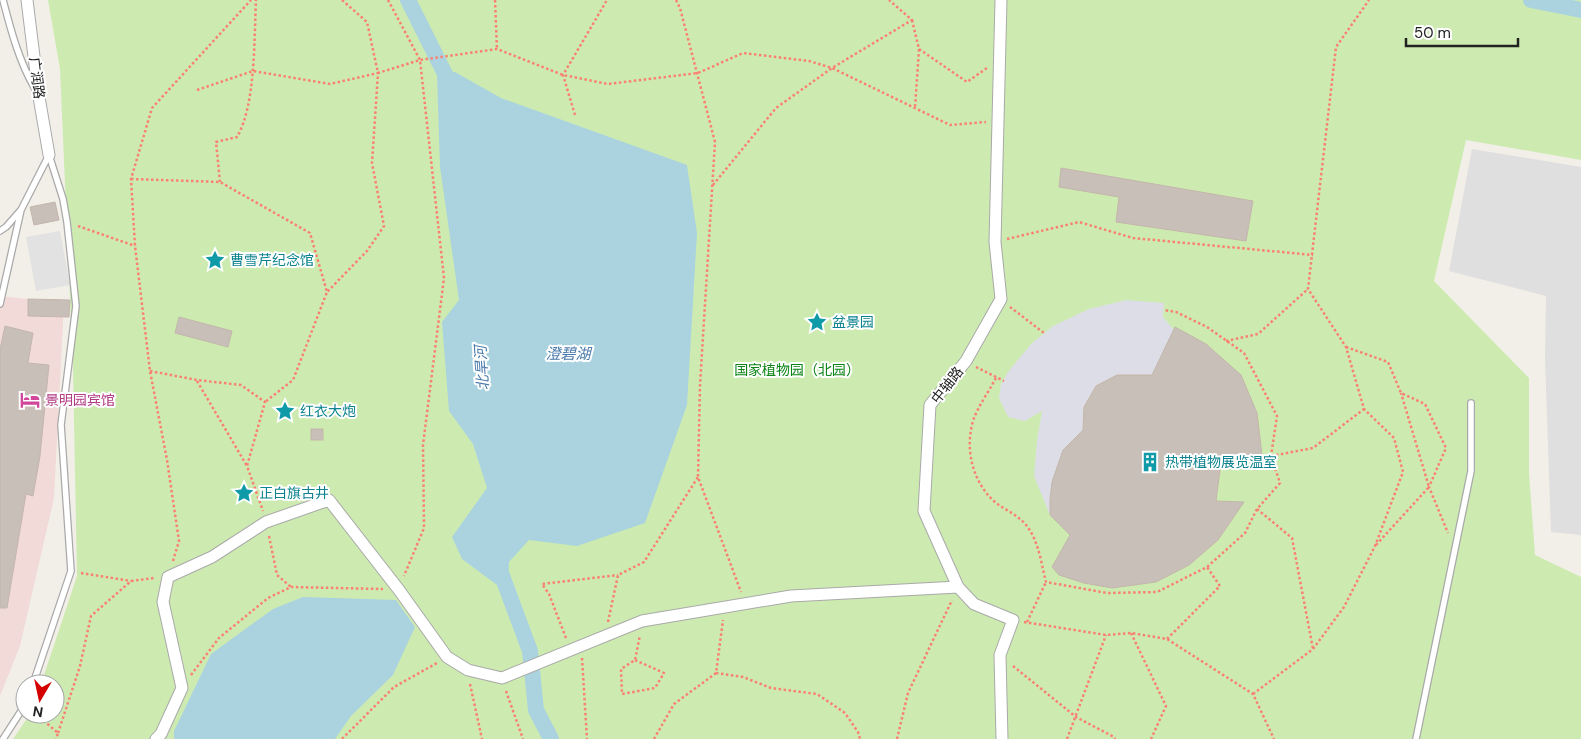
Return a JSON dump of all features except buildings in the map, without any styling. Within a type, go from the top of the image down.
[{"type":"street","name":"广润路","points":[[27,0],[39,97],[49,155]]},
{"type":"street","points":[[1001,0],[996,241],[1001,299]]},
{"type":"street","name":"中轴路","points":[[1001,299],[966,361],[930,405],[924,510],[958,587],[974,604],[1013,620]]},
{"type":"street","points":[[156,739],[161,734],[182,688],[163,602],[168,577],[212,557],[266,522],[329,500],[399,590],[447,657],[468,670],[502,678],[642,621],[791,596],[958,587]]},
{"type":"street","points":[[1002,739],[1000,655],[1013,620]]},
{"type":"lane","points":[[3,0],[12,36],[24,70],[39,97]]},
{"type":"lane","points":[[0,304],[21,210],[49,155]]},
{"type":"lane","points":[[35,674],[71,571],[61,425],[76,306],[64,199],[49,155]]},
{"type":"lane","points":[[0,231],[21,210]]},
{"type":"lane","points":[[1416,739],[1471,470],[1471,403]]},
{"type":"lane","points":[[3,739],[15,721]]},
{"type":"path","points":[[71,571],[131,580],[168,577],[179,542],[167,460],[150,371],[135,246],[131,179],[152,108],[251,0]]},
{"type":"path","points":[[220,182],[216,142],[237,137],[243,126],[253,71],[256,0]]},
{"type":"path","points":[[247,466],[265,402],[293,380],[327,292],[367,251],[384,226],[372,163],[378,73],[367,22],[342,0]]},
{"type":"path","points":[[182,688],[219,638],[268,598],[291,587],[399,590],[424,528],[423,445],[444,278],[420,60],[388,0]]},
{"type":"path","points":[[495,0],[497,49]]},
{"type":"path","points":[[575,115],[563,76],[607,0]]},
{"type":"path","points":[[676,0],[698,72],[715,142],[700,385],[698,477],[746,604]]},
{"type":"path","points":[[889,0],[912,20],[919,49],[915,109]]},
{"type":"path","points":[[1226,341],[1258,334],[1308,289],[1336,47],[1369,0]]},
{"type":"path","points":[[712,186],[776,108],[832,68],[912,20]]},
{"type":"path","points":[[197,90],[253,71],[330,84],[378,73],[420,60],[497,49],[563,76],[608,84],[698,72],[743,53],[809,62],[832,68],[950,125],[998,121]]},
{"type":"path","points":[[919,49],[967,82],[999,59]]},
{"type":"path","points":[[131,179],[220,182],[310,233],[327,292]]},
{"type":"path","points":[[68,222],[135,246]]},
{"type":"path","points":[[996,241],[1079,222],[1133,238],[1313,255]]},
{"type":"path","points":[[1253,694],[1313,648],[1344,607],[1376,546],[1403,472],[1394,438],[1364,409],[1346,347],[1308,289]]},
{"type":"path","points":[[1001,299],[1044,333]]},
{"type":"path","points":[[1046,582],[1107,593],[1157,592],[1207,567],[1245,533],[1256,509],[1280,483],[1271,456],[1277,416],[1244,353],[1207,327],[1176,312],[1164,310]]},
{"type":"path","points":[[1346,347],[1388,362],[1401,393],[1429,487],[1455,550]]},
{"type":"path","points":[[966,361],[1004,381]]},
{"type":"path","points":[[150,371],[197,380],[241,385],[265,402]]},
{"type":"path","points":[[996,378],[975,416],[970,432],[972,468],[980,483],[994,501],[1025,524],[1036,539],[1046,582],[1027,622]]},
{"type":"path","points":[[197,380],[247,466],[266,522],[277,575],[291,587]]},
{"type":"path","points":[[1376,546],[1429,487],[1446,448],[1425,404],[1401,393]]},
{"type":"path","points":[[1271,456],[1313,448],[1364,409]]},
{"type":"path","points":[[587,739],[576,649],[549,594],[542,584],[618,575],[644,562],[698,477]]},
{"type":"path","points":[[1256,509],[1292,538],[1313,648]]},
{"type":"path","points":[[1167,638],[1220,586],[1207,567]]},
{"type":"path","points":[[605,636],[618,575]]},
{"type":"path","points":[[56,739],[80,666],[91,616],[131,580]]},
{"type":"path","points":[[898,739],[908,694],[958,587]]},
{"type":"path","points":[[716,674],[724,607]]},
{"type":"path","points":[[1013,620],[1106,635],[1131,633],[1167,638],[1253,694],[1274,739]]},
{"type":"path","points":[[635,660],[664,673],[655,688],[622,694],[621,669],[635,660],[642,621]]},
{"type":"path","points":[[1131,633],[1166,706],[1151,739]]},
{"type":"path","points":[[1067,739],[1106,635]]},
{"type":"path","points":[[1000,655],[1076,717],[1115,739]]},
{"type":"path","points":[[342,739],[394,687],[447,657]]},
{"type":"path","points":[[468,670],[482,739]]},
{"type":"path","points":[[654,739],[674,704],[716,674],[743,677],[771,688],[817,694],[845,714],[858,732],[860,739]]},
{"type":"path","points":[[502,678],[523,739]]},
{"type":"path","points":[[48,724],[58,733]]},
{"type":"shaded area","points":[[1472,149],[1581,167],[1581,535],[1551,532],[1545,358],[1546,296],[1449,271]]},
{"type":"shaded area","points":[[60,231],[70,285],[36,291],[26,237]]},
{"type":"shaded area","name":"景明园宾馆","points":[[0,296],[64,303],[54,498],[20,646],[0,696]]},
{"type":"shaded area","points":[[1126,300],[1164,303],[1163,317],[1174,330],[1152,375],[1117,375],[1096,386],[1084,407],[1083,430],[1063,450],[1052,482],[1050,515],[1034,476],[1042,411],[1025,421],[1008,417],[999,398],[1001,384],[1008,372],[1031,344],[1053,326],[1089,309]]},
{"type":"green space","name":"国家植物园（北园）","points":[[48,0],[1581,0],[1581,160],[1466,140],[1434,281],[1529,378],[1529,473],[1535,555],[1581,577],[1581,739],[13,739],[23,724],[65,724],[65,674],[44,674],[77,576],[73,368],[60,69]]},
{"type":"water","name":"澄碧湖","points":[[455,72],[501,98],[687,165],[697,233],[687,405],[645,523],[577,546],[529,540],[509,562],[508,593],[462,559],[452,537],[487,488],[473,444],[449,411],[442,322],[459,300],[440,167],[437,75]]},
{"type":"water","points":[[303,597],[396,600],[415,627],[393,675],[351,716],[335,739],[174,739],[174,731],[211,654],[273,609]]},
{"type":"waterway","name":"北旱河","points":[[408,0],[454,92]]},
{"type":"waterway","points":[[1531,0],[1581,10]]},
{"type":"waterway","name":"北旱河","points":[[501,573],[530,651],[536,710],[551,739]]},
{"type":"place","name":"曹雪芹纪念馆","points":[[215,260]]},
{"type":"place","name":"盆景园","points":[[817,322]]},
{"type":"place","name":"景明园宾馆","points":[[30,400]]},
{"type":"place","name":"红衣大炮","points":[[285,411]]},
{"type":"place","name":"热带植物展览温室","points":[[1150,462]]},
{"type":"place","name":"正白旗古井","points":[[244,493]]}]
